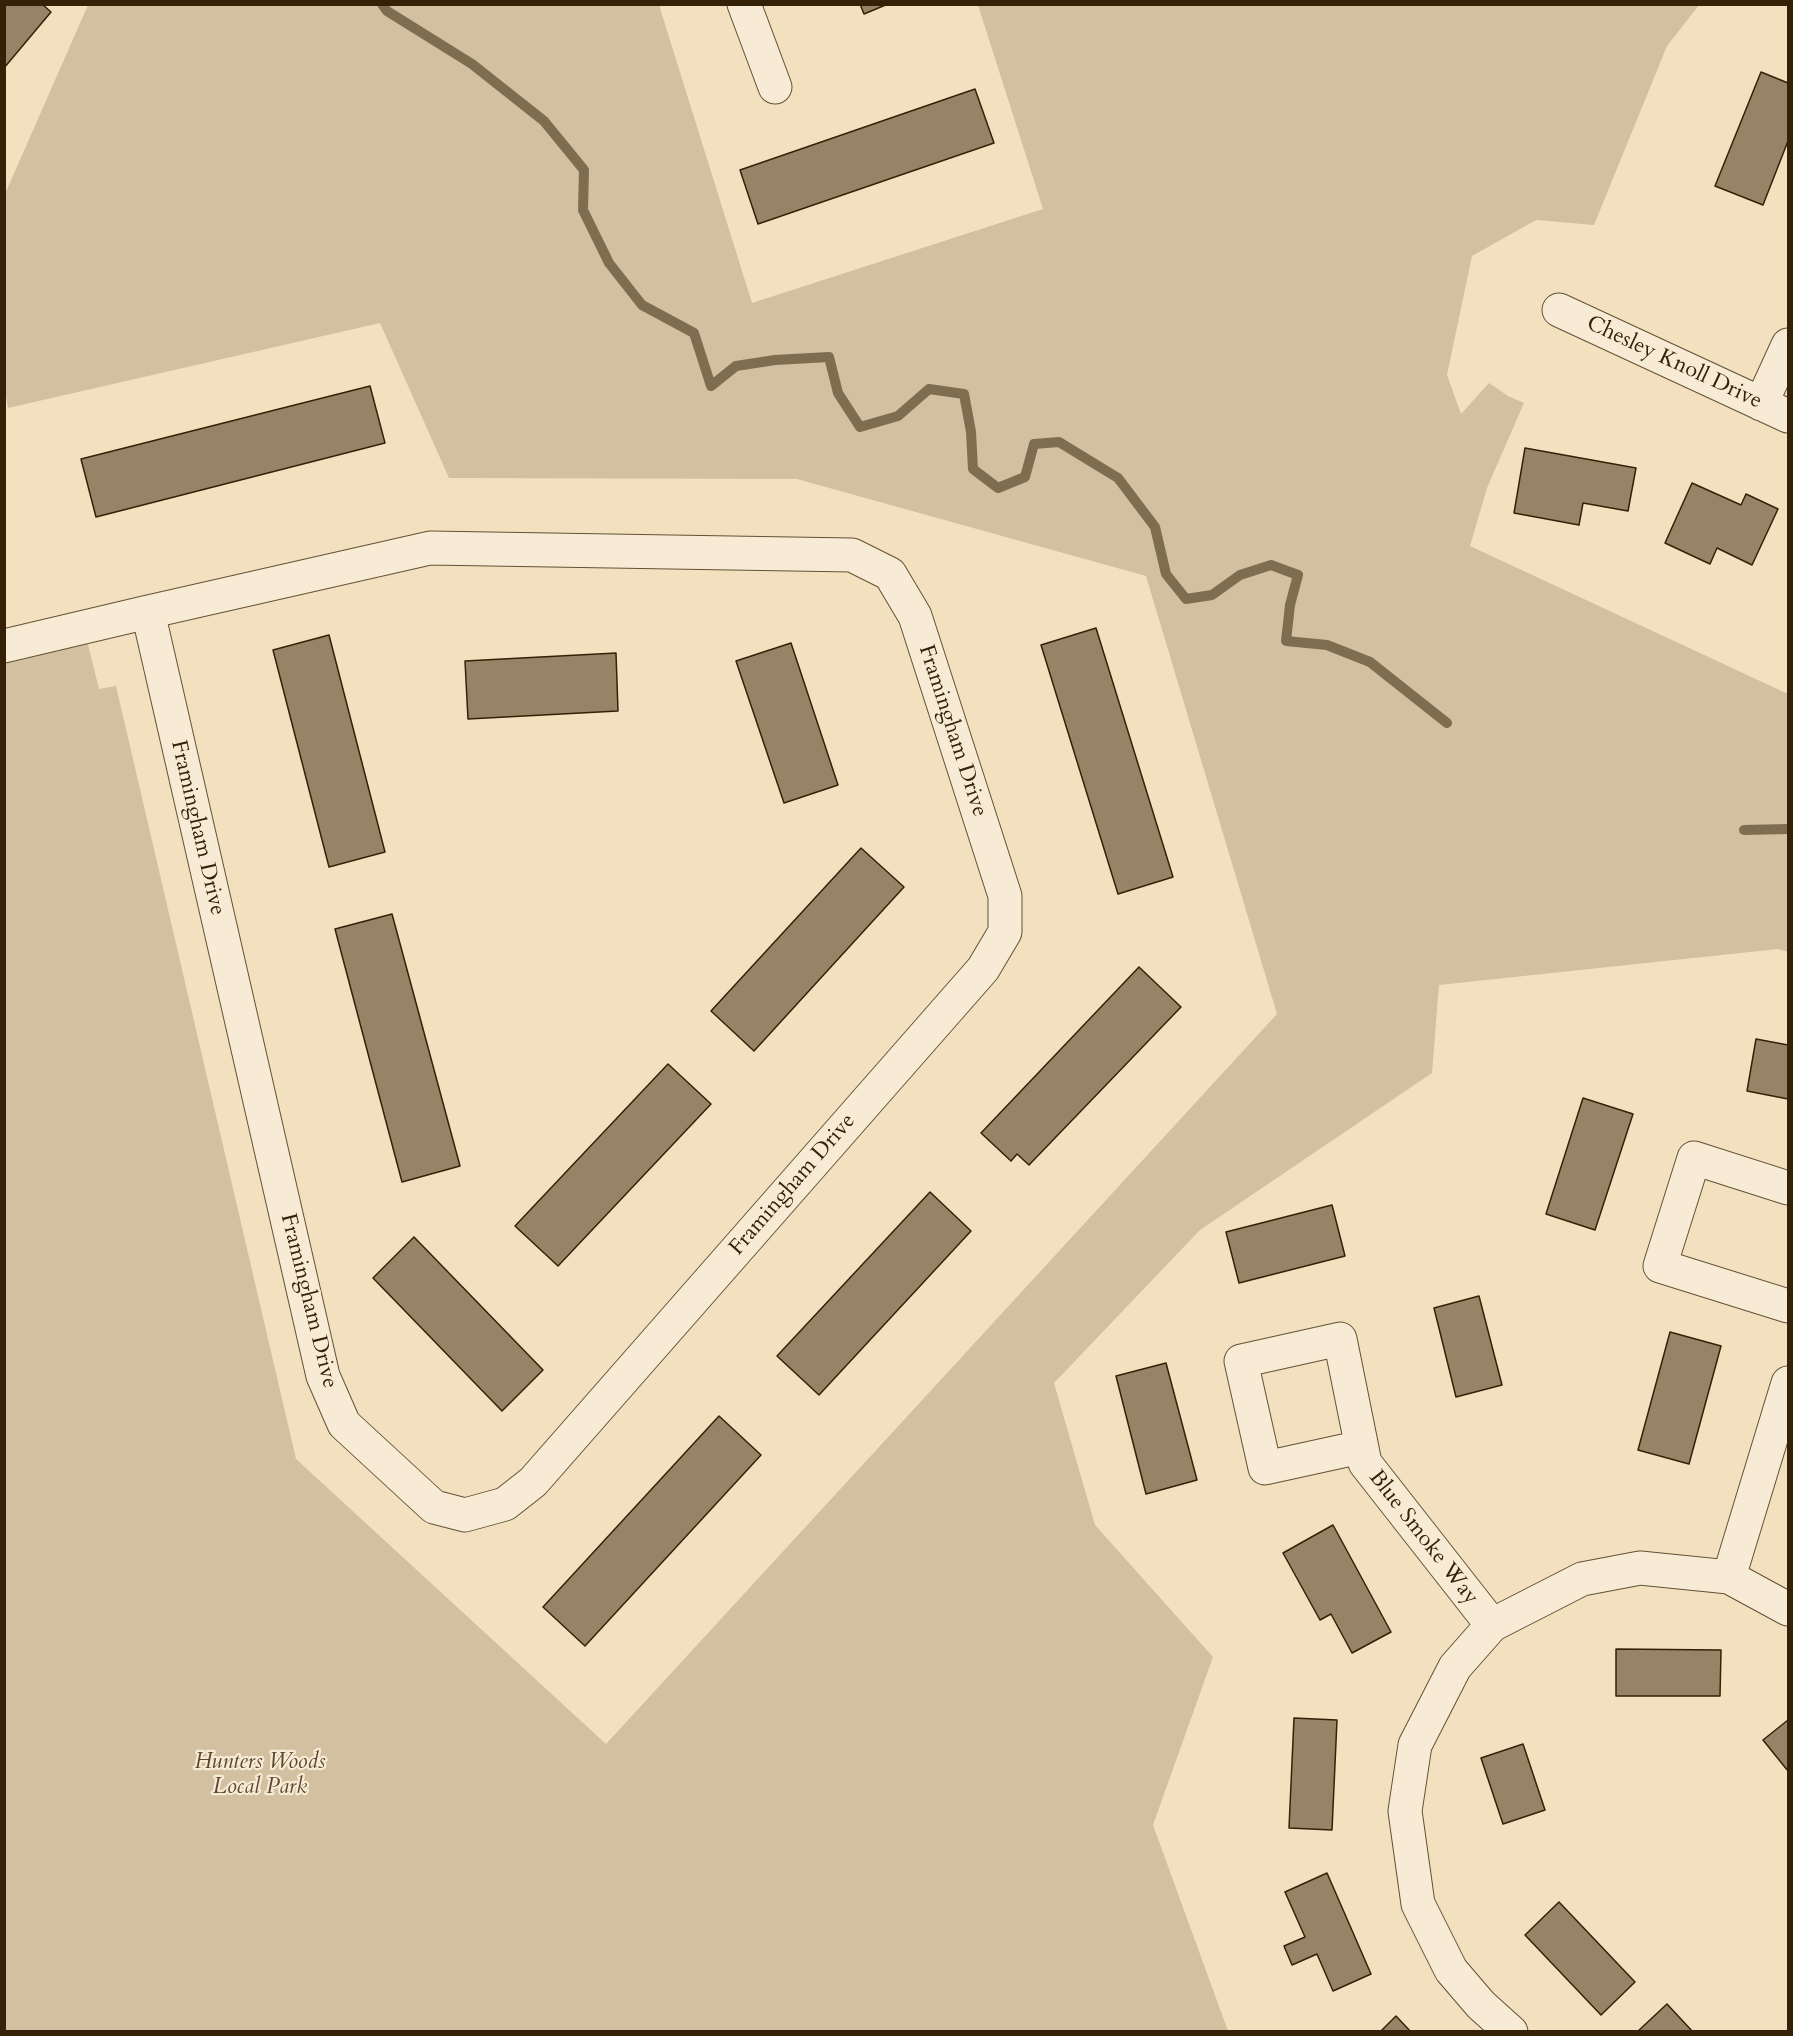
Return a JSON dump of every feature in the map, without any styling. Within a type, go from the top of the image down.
[{"type":"street","points":[[744,4],[775,87]]},
{"type":"street","name":"Chesley Knoll Drive","points":[[1559,310],[1775,410]]},
{"type":"street","points":[[1775,410],[1788,345]]},
{"type":"street","name":"Framingham Drive","points":[[4,646],[148,612],[430,548],[852,555],[890,574],[915,616],[1005,896],[1005,932],[983,969],[532,1482],[506,1504],[465,1515],[434,1508],[344,1424],[323,1376],[148,612]]},
{"type":"street","points":[[1788,1188],[1694,1158],[1660,1266],[1788,1306]]},
{"type":"street","name":"Blue Smoke Way","points":[[1361,1447],[1266,1468],[1240,1360],[1340,1339],[1365,1463],[1492,1625]]},
{"type":"street","points":[[1729,1577],[1788,1383]]},
{"type":"street","points":[[1511,2031],[1481,2005],[1451,1970],[1418,1904],[1405,1811],[1414,1745],[1455,1667],[1492,1625],[1582,1579],[1640,1568],[1729,1577],[1788,1609]]},
{"type":"green space","name":"Hunters Woods Local Park","points":[[88,5],[659,5],[752,303],[1043,209],[978,5],[1699,5],[1667,46],[1594,225],[1536,220],[1472,256],[1447,375],[1461,414],[1489,383],[1508,396],[1524,403],[1487,488],[1470,546],[1788,694],[1788,952],[1778,949],[1439,985],[1432,1073],[1200,1230],[1054,1383],[1095,1525],[1213,1657],[1153,1825],[1228,2031],[5,2031],[4,646],[84,628],[99,689],[116,686],[296,1459],[606,1744],[1277,1014],[1146,576],[797,479],[449,478],[380,323],[8,408],[4,383],[5,194]]},
{"type":"building","points":[[4,4],[42,4],[51,12],[4,68]]},
{"type":"building","points":[[860,4],[888,4],[864,14]]},
{"type":"building","points":[[1761,72],[1788,83],[1788,141],[1763,205],[1715,186]]},
{"type":"building","points":[[975,89],[994,143],[758,224],[740,170]]},
{"type":"building","points":[[370,386],[385,443],[96,517],[81,459]]},
{"type":"building","points":[[1525,448],[1636,468],[1628,511],[1583,503],[1579,525],[1514,513]]},
{"type":"building","points":[[1692,483],[1741,505],[1746,494],[1778,509],[1752,565],[1717,548],[1710,564],[1665,543]]},
{"type":"building","points":[[1096,628],[1173,877],[1118,894],[1041,645]]},
{"type":"building","points":[[329,635],[385,852],[329,867],[273,650]]},
{"type":"building","points":[[791,643],[838,785],[784,803],[736,661]]},
{"type":"building","points":[[616,653],[618,711],[468,719],[465,661]]},
{"type":"building","points":[[861,848],[904,887],[754,1051],[711,1011]]},
{"type":"building","points":[[392,914],[460,1166],[402,1182],[335,929]]},
{"type":"building","points":[[1139,967],[1181,1007],[1029,1165],[1017,1154],[1011,1161],[981,1133]]},
{"type":"building","points":[[1756,1039],[1788,1045],[1788,1099],[1747,1091]]},
{"type":"building","points":[[668,1064],[711,1104],[558,1266],[515,1226]]},
{"type":"building","points":[[1583,1098],[1633,1114],[1595,1230],[1546,1214]]},
{"type":"building","points":[[930,1192],[971,1231],[819,1395],[777,1356]]},
{"type":"building","points":[[1332,1205],[1345,1256],[1239,1283],[1226,1232]]},
{"type":"building","points":[[414,1237],[543,1370],[502,1411],[373,1278]]},
{"type":"building","points":[[1479,1296],[1502,1385],[1456,1397],[1434,1308]]},
{"type":"building","points":[[1670,1332],[1721,1346],[1689,1464],[1638,1450]]},
{"type":"building","points":[[1166,1363],[1197,1480],[1146,1494],[1116,1376]]},
{"type":"building","points":[[719,1416],[761,1455],[585,1646],[543,1607]]},
{"type":"building","points":[[1333,1525],[1391,1632],[1352,1653],[1331,1614],[1320,1620],[1283,1553]]},
{"type":"building","points":[[1616,1649],[1721,1650],[1720,1696],[1616,1696]]},
{"type":"building","points":[[1294,1718],[1337,1720],[1332,1830],[1289,1828]]},
{"type":"building","points":[[1788,1720],[1788,1771],[1763,1740]]},
{"type":"building","points":[[1523,1744],[1545,1810],[1503,1824],[1481,1758]]},
{"type":"building","points":[[1327,1873],[1371,1974],[1333,1991],[1317,1954],[1292,1965],[1284,1946],[1305,1937],[1285,1892]]},
{"type":"building","points":[[1559,1902],[1635,1982],[1601,2015],[1525,1935]]},
{"type":"building","points":[[1667,2004],[1693,2032],[1637,2032]]},
{"type":"building","points":[[1396,2016],[1411,2032],[1380,2032]]},
{"type":"waterway","points":[[382,4],[387,11],[472,64],[544,121],[584,170],[583,210],[609,263],[642,305],[694,333],[711,386],[736,366],[775,360],[829,357],[838,393],[860,427],[898,416],[929,389],[964,394],[971,432],[973,469],[998,488],[1025,477],[1034,444],[1059,442],[1118,478],[1155,527],[1166,574],[1186,599],[1212,595],[1240,575],[1271,565],[1298,575],[1290,605],[1286,641],[1327,645],[1370,662],[1447,723]]},
{"type":"waterway","points":[[1744,830],[1788,829]]}]
